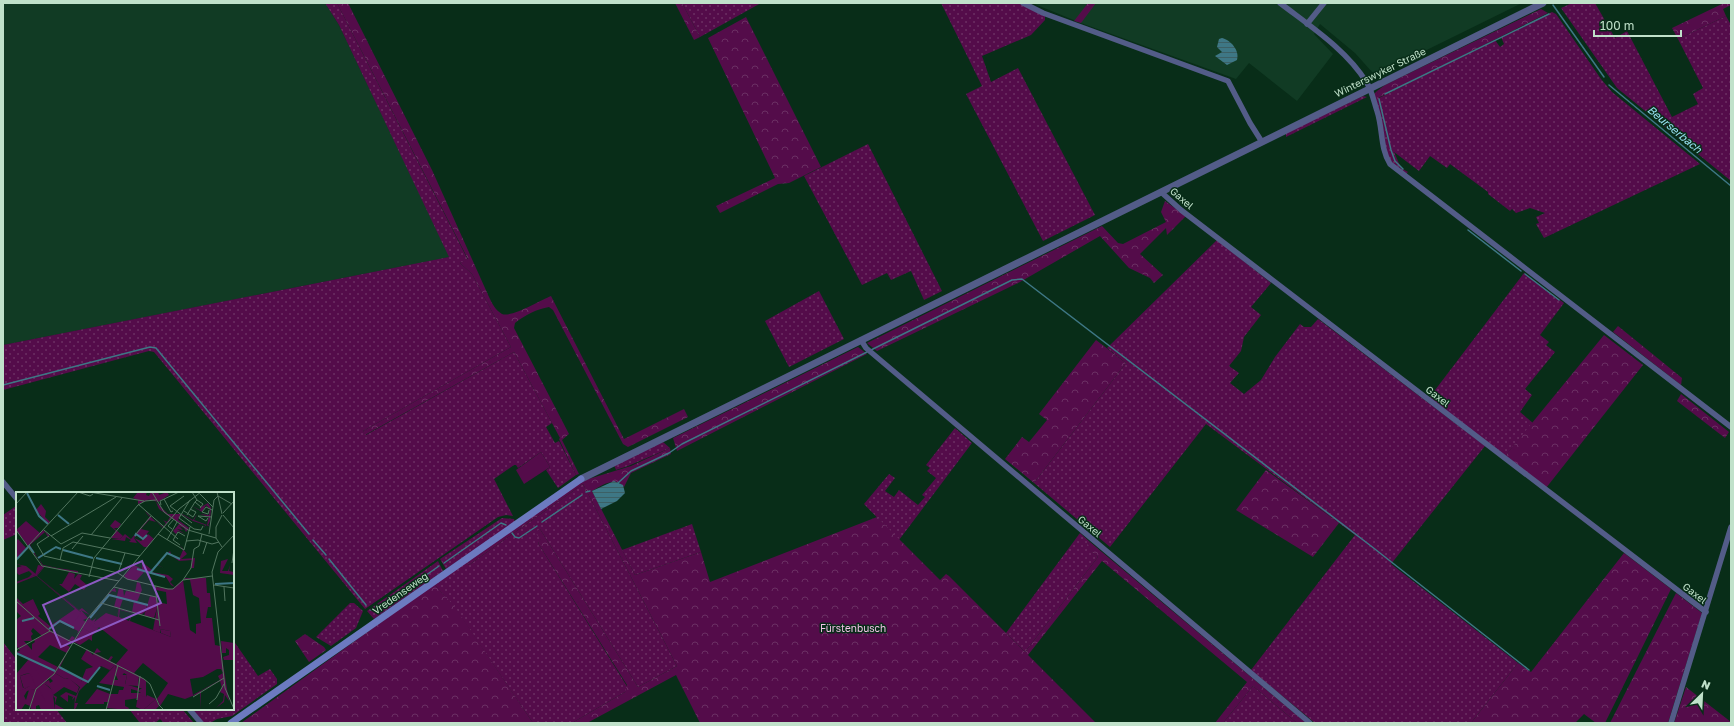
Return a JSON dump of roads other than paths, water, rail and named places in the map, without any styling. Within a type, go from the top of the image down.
[{"type":"main road","name":"Vredenseweg","points":[[231,723],[581,479]]},
{"type":"street","points":[[1023,3],[1043,13],[1228,81],[1250,123],[1262,142]]},
{"type":"street","points":[[1280,3],[1346,56],[1357,68],[1369,88],[1378,114],[1385,153],[1390,164],[1731,428]]},
{"type":"street","points":[[1308,24],[1324,3]]},
{"type":"street","name":"Winterswyker Straße","points":[[581,479],[1543,3]]},
{"type":"street","name":"Gaxel","points":[[1162,192],[1187,215],[1706,612]]},
{"type":"street","name":"Gaxel","points":[[861,340],[866,348],[1310,723]]},
{"type":"street","points":[[3,482],[16,498]]},
{"type":"street","name":"Gaxel","points":[[1671,723],[1731,527]]},
{"type":"street","points":[[190,710],[201,723]]},
{"type":"water","points":[[1222,38],[1229,41],[1234,46],[1238,57],[1237,60],[1227,65],[1215,56],[1222,52],[1217,47],[1219,39]]},
{"type":"water","points":[[614,481],[623,485],[625,493],[617,501],[601,509],[592,491]]},
{"type":"waterway","name":"Beurserbach","points":[[1553,5],[1604,77]]},
{"type":"waterway","points":[[1385,94],[1549,14]]},
{"type":"waterway","name":"Beurserbach","points":[[1609,85],[1731,186]]},
{"type":"waterway","points":[[1379,99],[1391,150],[1395,161],[1403,169]]},
{"type":"waterway","points":[[1468,230],[1521,271]]},
{"type":"waterway","points":[[1525,274],[1559,300]]},
{"type":"waterway","points":[[871,350],[1012,280],[1022,279],[1371,546],[1529,670]]},
{"type":"waterway","points":[[3,385],[150,347],[156,348],[309,534]]},
{"type":"waterway","points":[[618,483],[631,471],[669,453],[682,444],[867,352]]},
{"type":"waterway","points":[[586,492],[590,491]]},
{"type":"waterway","points":[[542,522],[582,495]]},
{"type":"waterway","points":[[444,563],[501,523],[506,525]]},
{"type":"waterway","points":[[512,533],[515,537],[519,538],[537,526]]},
{"type":"waterway","points":[[313,540],[326,555]]},
{"type":"waterway","points":[[329,559],[366,605]]},
{"type":"waterway","points":[[371,610],[377,610],[439,566]]},
{"type":"park label","name":"Fürstenbusch","points":[[853,628]]}]
